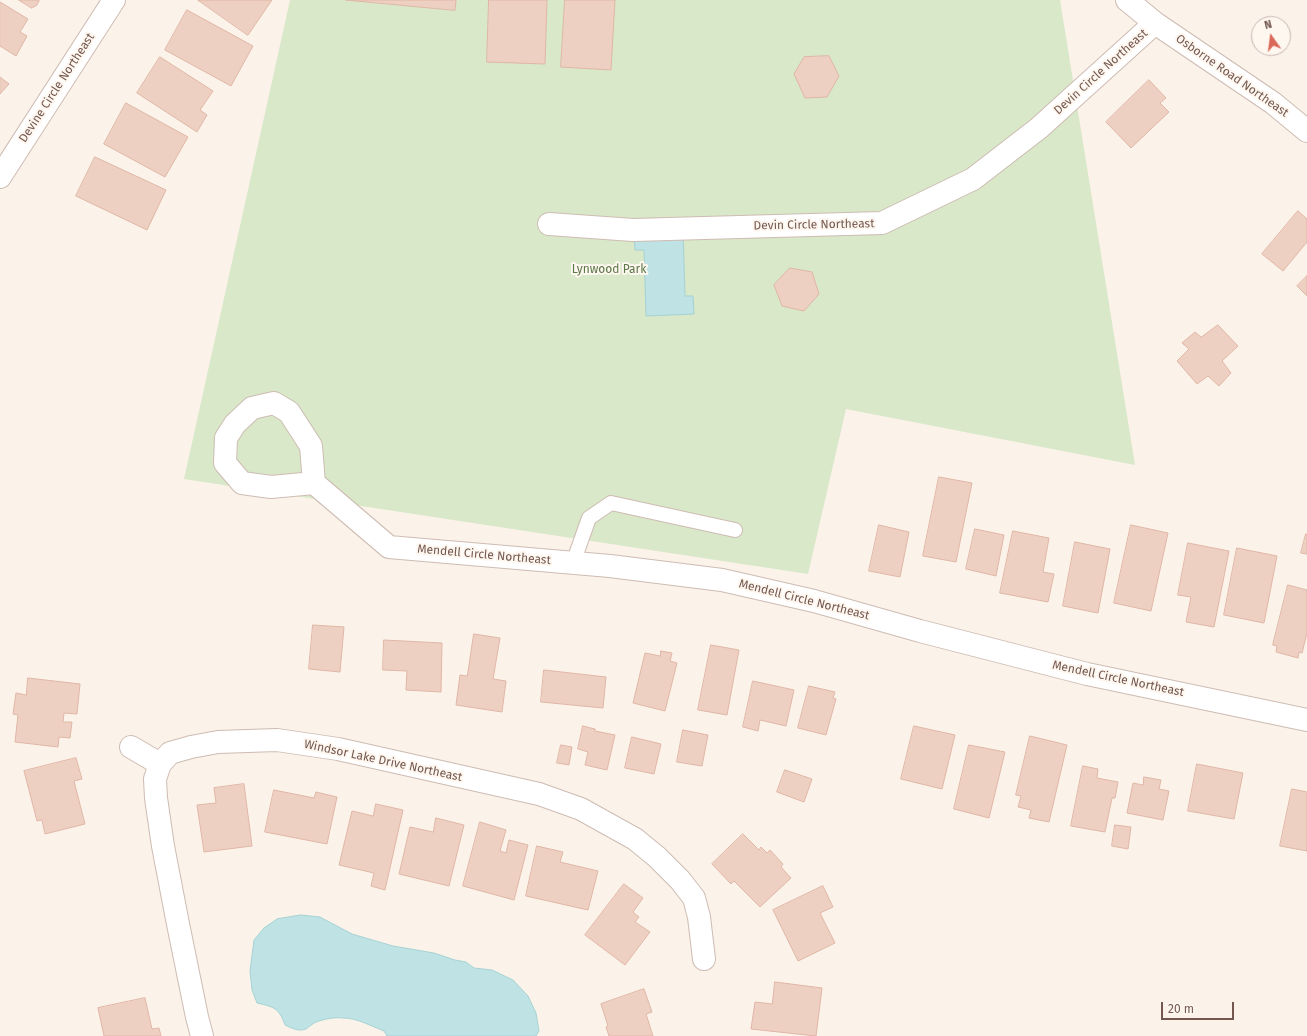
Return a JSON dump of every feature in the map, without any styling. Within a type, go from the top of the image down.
[{"type":"street","name":"Devine Circle Northeast","points":[[0,177],[114,0]]},
{"type":"street","points":[[1127,0],[1155,22]]},
{"type":"street","name":"Osborne Road Northeast","points":[[1155,22],[1273,103],[1307,131]]},
{"type":"street","name":"Devin Circle Northeast","points":[[549,224],[633,230],[882,223],[973,179],[1039,128],[1155,22]]},
{"type":"street","points":[[274,403],[289,412],[311,446],[314,483],[271,487],[242,483],[225,463],[226,438],[235,424],[252,408],[274,403]]},
{"type":"street","name":"Mendell Circle Northeast","points":[[314,483],[389,547],[610,566],[722,580],[814,601],[920,631],[1087,674],[1307,720]]},
{"type":"street","name":"Windsor Lake Drive Northeast","points":[[160,764],[170,753],[191,747],[218,742],[277,740],[345,750],[539,794],[581,809],[635,839],[657,857],[680,880],[694,898],[698,910],[704,959]]},
{"type":"street","points":[[131,747],[160,764],[156,779],[156,798],[163,846],[202,1036]]},
{"type":"lane","points":[[573,563],[589,518],[611,503],[735,530]]},
{"type":"green space","name":"Lynwood Park","points":[[290,0],[1060,0],[1135,465],[846,409],[808,574],[184,479]]},
{"type":"water","points":[[683,231],[685,296],[693,296],[694,314],[646,316],[644,250],[635,250],[634,233]]},
{"type":"water","points":[[301,915],[320,917],[352,934],[393,946],[434,953],[466,962],[474,968],[492,970],[513,980],[528,996],[536,1013],[539,1031],[536,1036],[387,1036],[384,1031],[348,1018],[330,1018],[316,1022],[303,1030],[287,1026],[275,1009],[257,1003],[252,990],[250,971],[254,940],[264,928],[277,919]]},
{"type":"building","points":[[19,0],[39,1],[37,5],[32,8]]},
{"type":"building","points":[[198,0],[272,0],[248,35]]},
{"type":"building","points":[[346,0],[456,0],[455,10]]},
{"type":"building","points":[[489,0],[547,0],[545,64],[487,62]]},
{"type":"building","points":[[565,0],[615,0],[611,70],[561,67]]},
{"type":"building","points":[[0,2],[28,19],[20,32],[27,36],[16,56],[0,46]]},
{"type":"building","points":[[187,10],[253,46],[231,86],[165,50]]},
{"type":"building","points":[[829,56],[839,76],[827,97],[805,98],[794,74],[804,57]]},
{"type":"building","points":[[160,57],[213,91],[200,110],[207,115],[197,132],[137,93]]},
{"type":"building","points":[[0,77],[9,84],[0,94]]},
{"type":"building","points":[[1149,80],[1166,98],[1160,103],[1169,112],[1131,148],[1106,122]]},
{"type":"building","points":[[126,103],[188,137],[165,177],[104,144]]},
{"type":"building","points":[[95,157],[166,190],[147,230],[76,196]]},
{"type":"building","points":[[1298,211],[1307,219],[1307,242],[1283,271],[1262,254]]},
{"type":"building","points":[[790,268],[812,272],[819,294],[804,311],[782,306],[774,285]]},
{"type":"building","points":[[1307,276],[1307,296],[1297,286]]},
{"type":"building","points":[[1218,325],[1238,346],[1222,361],[1231,373],[1219,386],[1208,376],[1197,384],[1177,361],[1189,349],[1182,343],[1195,332],[1201,337]]},
{"type":"building","points":[[939,477],[972,483],[956,562],[923,556]]},
{"type":"building","points":[[879,525],[909,532],[900,577],[869,571]]},
{"type":"building","points":[[1131,525],[1168,533],[1151,611],[1114,603]]},
{"type":"building","points":[[975,529],[1004,535],[996,576],[966,569]]},
{"type":"building","points":[[1013,531],[1049,538],[1043,572],[1054,574],[1048,602],[1000,593]]},
{"type":"building","points":[[1307,534],[1307,554],[1301,553]]},
{"type":"building","points":[[1075,542],[1110,549],[1098,613],[1063,606]]},
{"type":"building","points":[[1188,543],[1229,551],[1214,627],[1186,622],[1191,597],[1178,595]]},
{"type":"building","points":[[1237,548],[1277,556],[1264,623],[1224,615]]},
{"type":"building","points":[[1288,585],[1307,590],[1307,633],[1302,653],[1299,652],[1298,658],[1276,652],[1277,646],[1273,645]]},
{"type":"building","points":[[313,625],[344,627],[340,672],[309,669]]},
{"type":"building","points":[[474,634],[500,638],[493,679],[506,681],[502,712],[456,705],[460,675],[467,676]]},
{"type":"building","points":[[384,640],[442,643],[441,692],[406,690],[407,671],[383,670]]},
{"type":"building","points":[[711,645],[739,650],[727,715],[698,710]]},
{"type":"building","points":[[661,651],[672,653],[670,661],[677,663],[665,711],[633,703],[645,653],[660,656]]},
{"type":"building","points":[[544,670],[606,677],[603,708],[541,702]]},
{"type":"building","points":[[28,678],[80,684],[77,714],[64,713],[63,722],[72,722],[70,738],[59,737],[58,747],[15,742],[18,715],[13,714],[16,693],[26,695]]},
{"type":"building","points":[[753,681],[794,690],[786,726],[760,720],[758,731],[743,727]]},
{"type":"building","points":[[809,686],[835,692],[833,698],[836,699],[826,735],[798,728]]},
{"type":"building","points":[[583,726],[595,729],[595,731],[615,735],[607,770],[585,765],[588,752],[578,749]]},
{"type":"building","points":[[914,726],[955,735],[942,789],[901,779]]},
{"type":"building","points":[[683,730],[708,735],[702,766],[677,762]]},
{"type":"building","points":[[1030,736],[1067,745],[1049,822],[1029,818],[1031,810],[1018,807],[1021,796],[1016,795]]},
{"type":"building","points":[[632,737],[661,744],[654,774],[625,768]]},
{"type":"building","points":[[561,745],[572,747],[569,765],[557,763]]},
{"type":"building","points":[[969,745],[1005,752],[989,818],[954,809]]},
{"type":"building","points":[[76,758],[82,779],[74,781],[85,824],[45,834],[42,820],[37,821],[24,771]]},
{"type":"building","points":[[1197,764],[1243,773],[1234,819],[1188,811]]},
{"type":"building","points":[[1083,766],[1098,769],[1097,778],[1118,782],[1115,798],[1112,798],[1105,832],[1071,826]]},
{"type":"building","points":[[785,770],[812,779],[804,802],[777,792]]},
{"type":"building","points":[[1144,777],[1161,780],[1159,789],[1169,791],[1163,820],[1127,813],[1133,783],[1143,785]]},
{"type":"building","points":[[244,784],[252,846],[204,852],[197,805],[216,803],[214,788]]},
{"type":"building","points":[[1292,789],[1307,792],[1307,851],[1280,846]]},
{"type":"building","points":[[274,790],[314,798],[316,792],[337,797],[327,844],[265,832]]},
{"type":"building","points":[[376,804],[403,810],[385,890],[371,886],[374,873],[339,865],[352,811],[373,816]]},
{"type":"building","points":[[436,818],[464,825],[449,886],[399,874],[410,827],[433,832]]},
{"type":"building","points":[[480,822],[506,830],[500,851],[506,853],[509,840],[528,845],[514,900],[463,886]]},
{"type":"building","points":[[1115,825],[1131,827],[1128,849],[1112,846]]},
{"type":"building","points":[[743,834],[759,850],[761,847],[767,853],[770,850],[783,864],[781,867],[791,878],[760,907],[734,881],[731,884],[712,864]]},
{"type":"building","points":[[537,846],[563,852],[560,862],[598,871],[588,910],[526,896]]},
{"type":"building","points":[[624,884],[643,898],[633,912],[639,917],[635,922],[650,932],[625,965],[585,935]]},
{"type":"building","points":[[823,886],[833,907],[820,913],[835,943],[798,961],[773,910]]},
{"type":"building","points":[[775,982],[822,988],[816,1036],[751,1029],[755,1002],[772,1004]]},
{"type":"building","points":[[644,989],[652,1012],[646,1014],[653,1036],[609,1036],[606,1027],[608,1026],[601,1004]]},
{"type":"building","points":[[145,998],[152,1029],[159,1028],[161,1036],[104,1036],[98,1008]]}]
